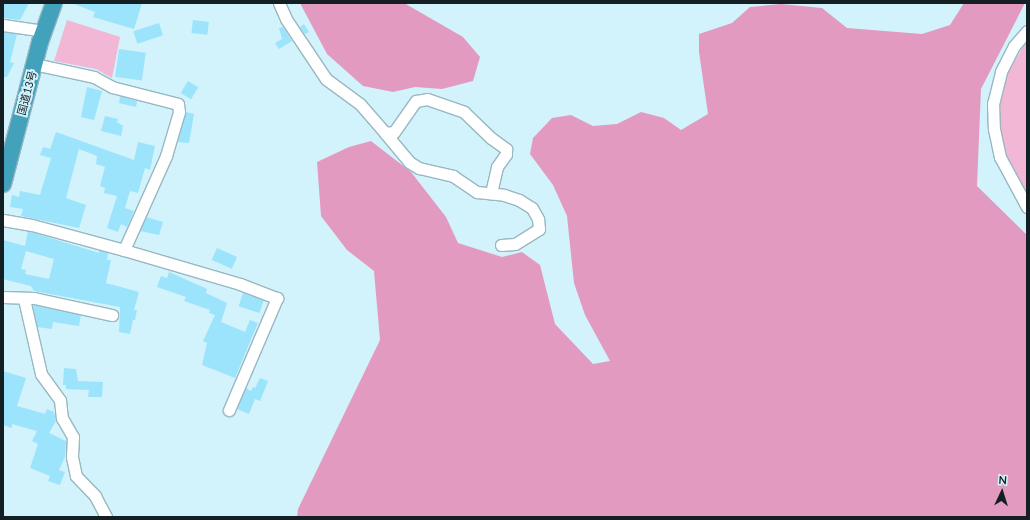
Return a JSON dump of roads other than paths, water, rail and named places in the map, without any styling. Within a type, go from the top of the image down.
[{"type":"highway","name":"国道13号","points":[[3,184],[34,64],[54,3]]},
{"type":"street","points":[[279,3],[286,19],[326,79],[360,104],[409,162],[419,168],[453,176],[477,192],[491,193],[519,200],[532,208],[538,219],[539,229],[529,237],[515,244],[501,245]]},
{"type":"street","points":[[3,25],[44,31]]},
{"type":"street","points":[[1027,31],[1014,46],[1001,72],[993,103],[994,129],[1000,157],[1027,207]]},
{"type":"street","points":[[34,64],[94,77],[112,87],[178,104],[179,112],[166,156],[124,250]]},
{"type":"street","points":[[385,134],[394,132],[416,101],[426,99],[464,112],[491,138],[506,148],[506,154],[497,167],[491,193]]},
{"type":"street","points":[[3,220],[32,225],[124,250],[240,284],[277,298],[229,410]]},
{"type":"street","points":[[3,297],[24,299],[34,298],[112,314]]},
{"type":"street","points":[[24,299],[41,374],[60,400],[62,418],[73,437],[72,457],[76,476],[95,496],[106,517]]}]
